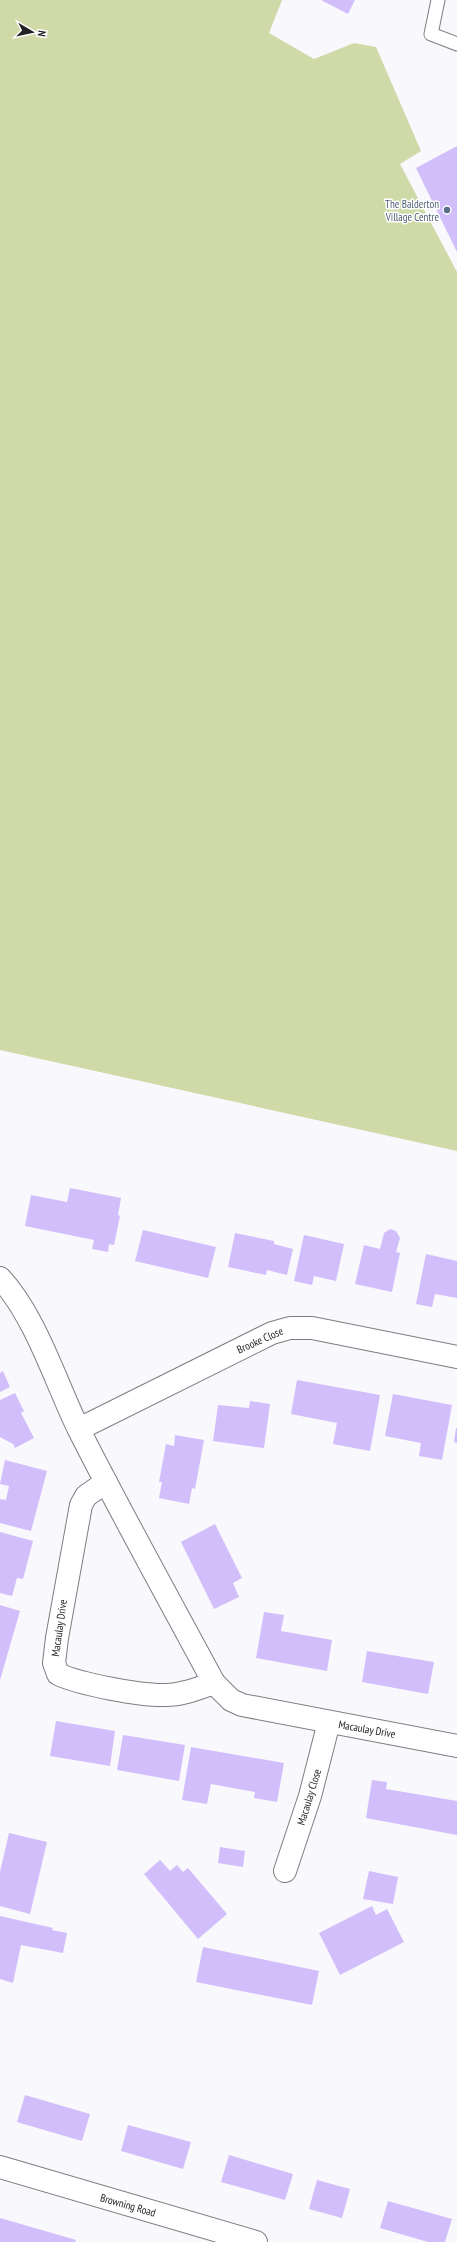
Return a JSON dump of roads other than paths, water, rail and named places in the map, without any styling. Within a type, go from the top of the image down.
[{"type":"street","name":"Macaulay Drive","points":[[0,1278],[14,1293],[78,1429],[214,1683],[231,1700],[242,1705],[457,1746]]},
{"type":"street","name":"Brooke Close","points":[[78,1429],[272,1333],[290,1328],[312,1328],[457,1357]]},
{"type":"street","name":"Macaulay Drive","points":[[106,1482],[86,1496],[81,1505],[57,1638],[54,1663],[58,1674],[83,1682],[143,1694],[166,1696],[181,1694],[214,1683]]},
{"type":"street","name":"Macaulay Close","points":[[285,1871],[310,1796],[329,1722]]},
{"type":"street","name":"Browning Road","points":[[0,2167],[256,2242]]},
{"type":"lane","points":[[438,0],[431,34],[457,44]]},
{"type":"place","name":"The Balderton Village Centre","points":[[447,210]]}]
